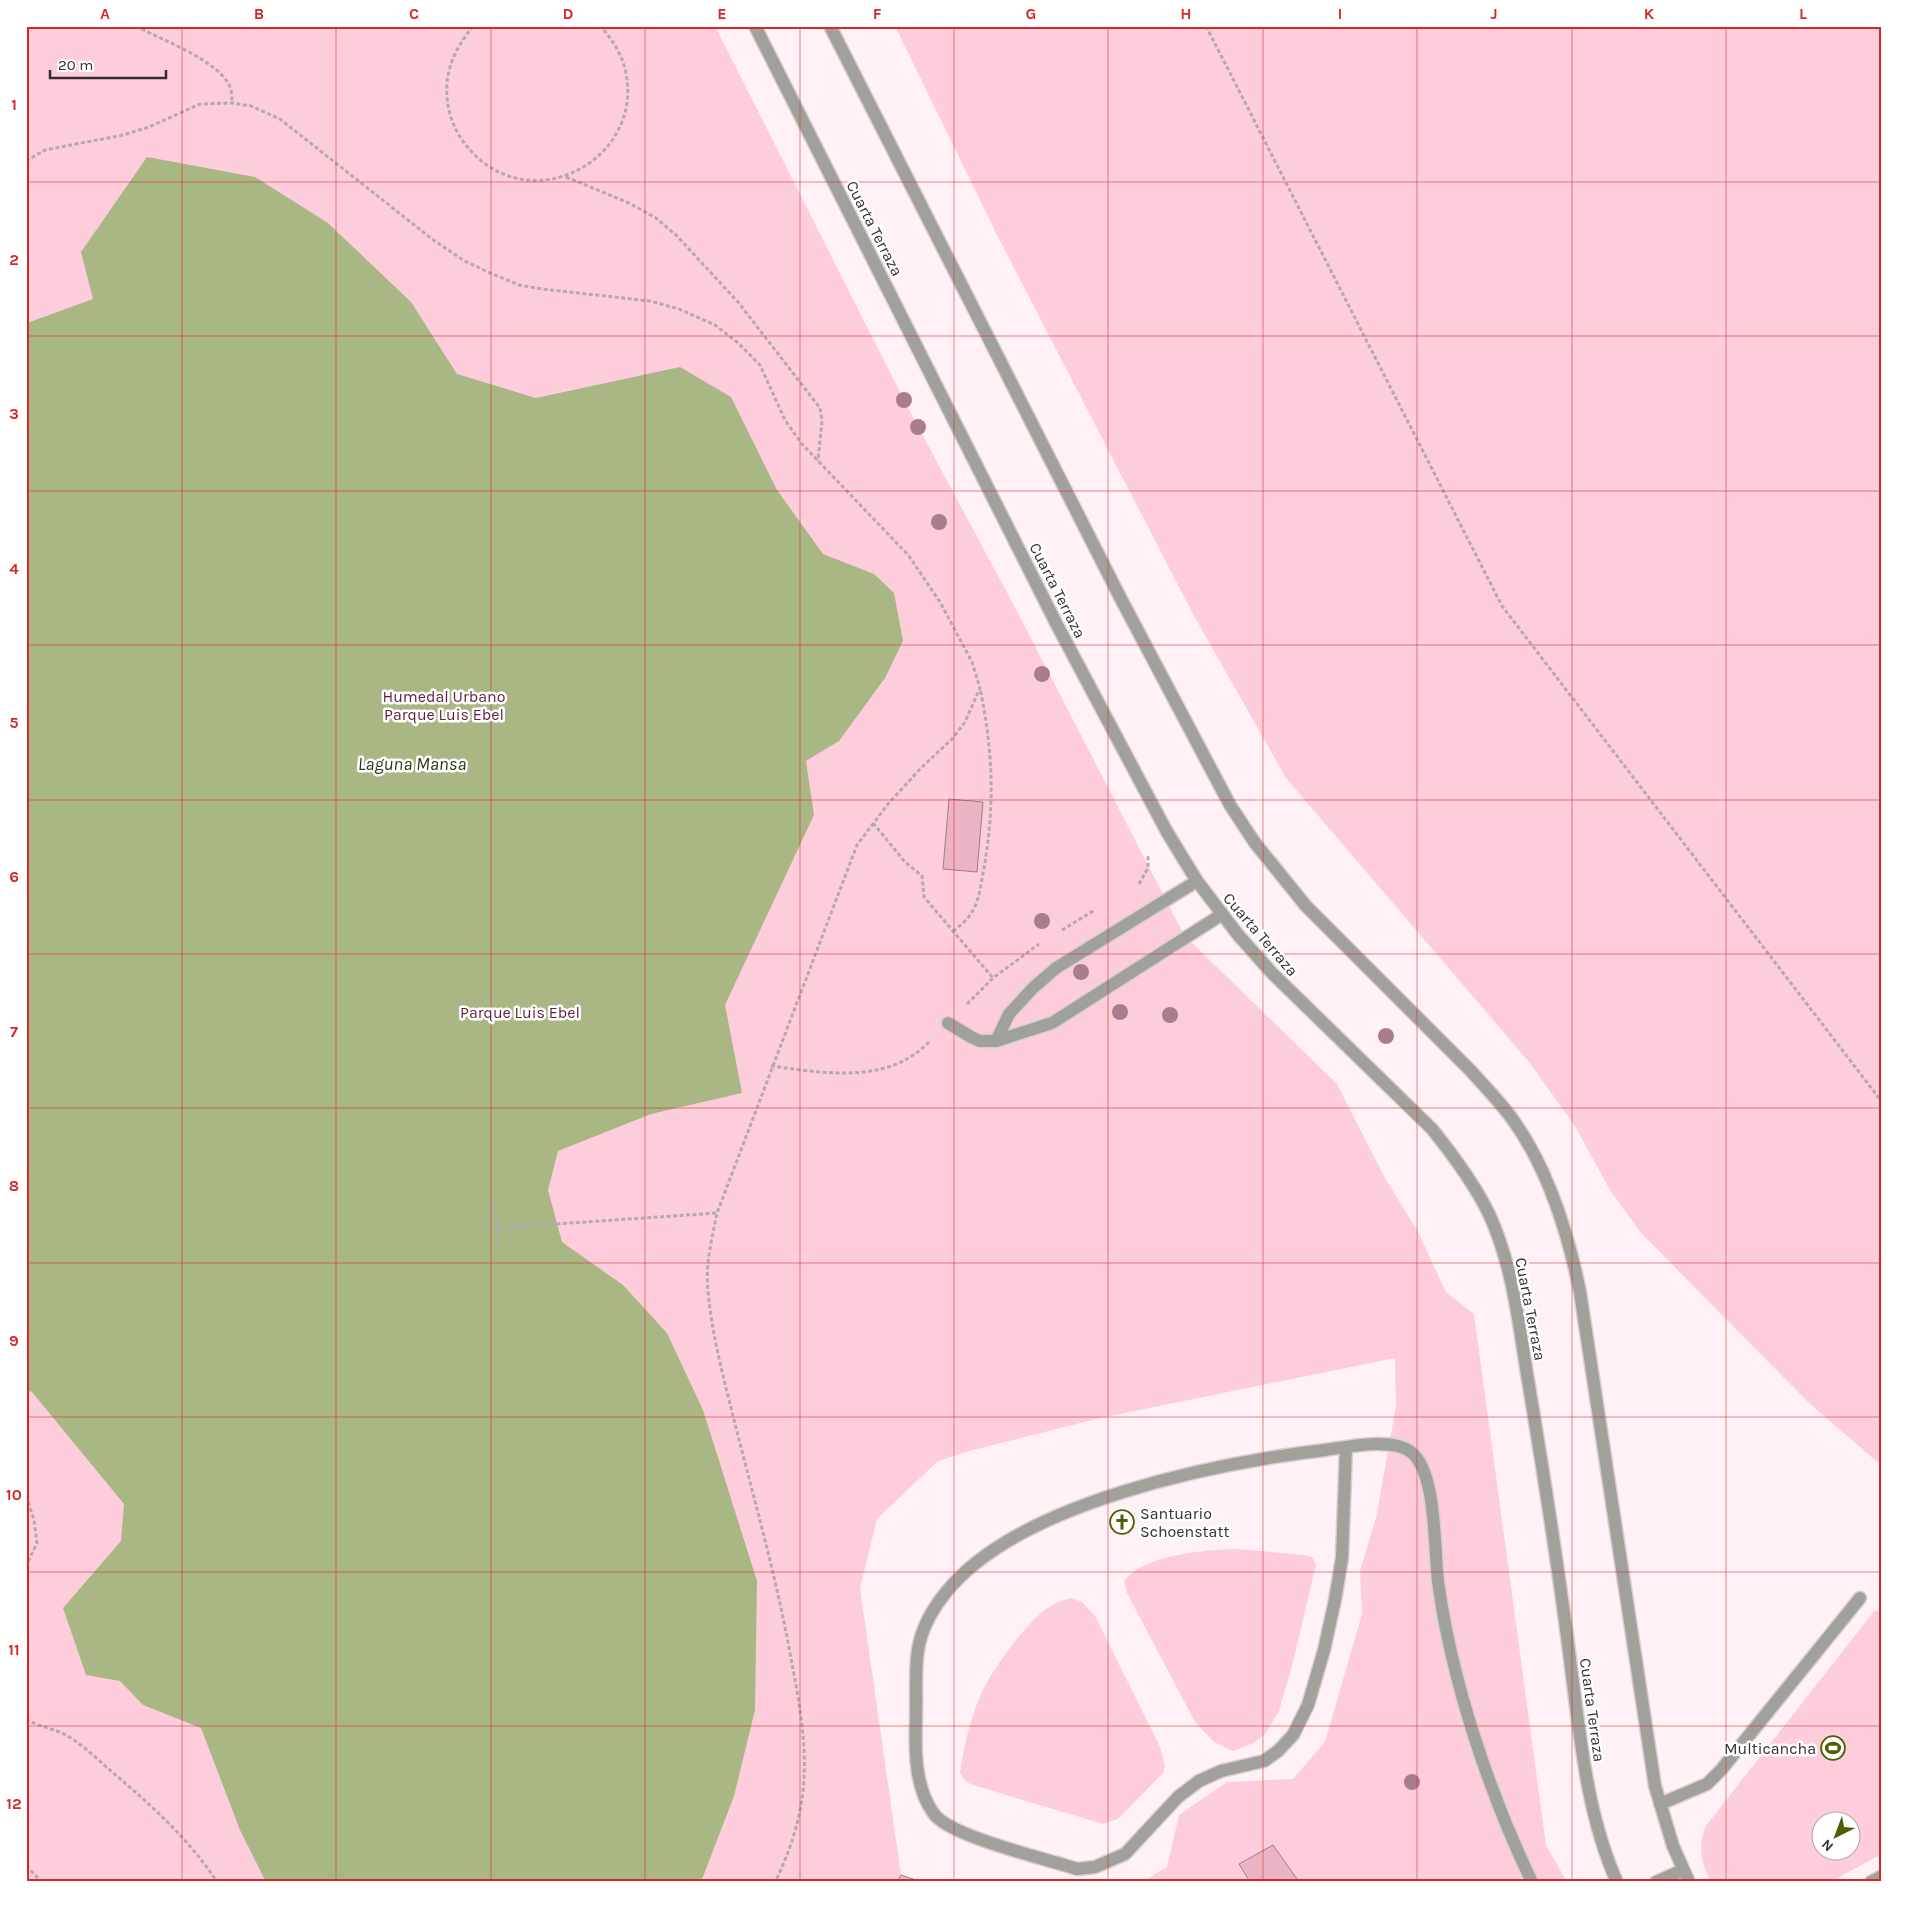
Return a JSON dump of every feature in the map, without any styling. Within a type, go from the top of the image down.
[{"type":"street","name":"Cuarta Terraza","points":[[755,26],[1074,658],[1167,832],[1197,881],[1222,915],[1272,973],[1432,1129],[1455,1157],[1488,1213],[1509,1272],[1516,1302],[1592,1807],[1601,1840],[1617,1882]]},
{"type":"street","points":[[830,26],[1126,608],[1230,805],[1256,843],[1306,906],[1494,1096],[1514,1121],[1540,1169],[1571,1250],[1580,1292],[1649,1751],[1660,1804],[1689,1882]]},
{"type":"street","points":[[996,1041],[1009,1014],[1033,988],[1056,968],[1197,881]]},
{"type":"street","points":[[948,1023],[980,1041],[996,1041],[1052,1023],[1222,915]]},
{"type":"street","points":[[1346,1447],[1342,1558],[1324,1650],[1308,1705],[1293,1735],[1278,1751],[1264,1761],[1221,1771],[1199,1782],[1178,1797],[1124,1854],[1094,1867],[1077,1869],[967,1834],[948,1826],[935,1816],[925,1797],[915,1755],[915,1681],[919,1639],[926,1619],[950,1588],[981,1558],[1023,1532],[1081,1507],[1172,1478],[1265,1457],[1346,1447],[1392,1445],[1411,1452],[1421,1467],[1429,1487],[1438,1581],[1456,1673],[1499,1810],[1532,1882]]},
{"type":"street","points":[[1660,1804],[1707,1784],[1721,1770],[1860,1598]]},
{"type":"street","points":[[1656,1882],[1683,1870]]},
{"type":"street","points":[[1871,1882],[1882,1876]]},
{"type":"path","points":[[136,26],[198,57],[211,67],[222,76],[230,88],[232,103]]},
{"type":"path","points":[[473,26],[457,46],[448,72],[446,99],[453,125],[467,148],[488,166],[512,178],[539,182],[566,177],[590,164],[609,146],[623,122],[628,96],[625,69],[615,44],[601,26]]},
{"type":"path","points":[[1206,26],[1502,606],[1882,1102]]},
{"type":"path","points":[[26,161],[45,150],[123,135],[149,127],[200,104],[232,103],[251,106],[280,120],[432,239],[463,260],[490,273],[520,284],[542,289],[650,301],[679,310],[715,325],[737,342],[760,365],[785,420],[818,462],[885,529],[909,556],[940,602],[972,662],[980,688],[986,719],[992,802],[991,822],[979,896],[972,913],[953,931]]},
{"type":"path","points":[[566,177],[598,189],[656,218],[677,236],[738,302],[820,408],[822,420],[818,462]]},
{"type":"path","points":[[775,1882],[796,1827],[799,1812],[804,1776],[802,1740],[785,1620],[722,1371],[708,1290],[709,1251],[717,1213],[771,1066],[857,845],[873,823],[921,768],[952,739],[965,722],[980,688]]},
{"type":"path","points":[[873,823],[905,862],[922,876],[922,892],[924,897],[993,978]]},
{"type":"path","points":[[1138,885],[1148,868],[1146,849]]},
{"type":"path","points":[[1054,935],[1103,905]]},
{"type":"path","points":[[771,1066],[848,1074],[874,1071],[901,1062],[924,1048],[993,978],[1046,940]]},
{"type":"path","points":[[496,1208],[499,1246]]},
{"type":"path","points":[[498,1228],[717,1213]]},
{"type":"path","points":[[26,1496],[34,1520],[37,1543],[26,1566]]},
{"type":"path","points":[[26,1719],[37,1726],[62,1733],[134,1790],[200,1855],[217,1882]]},
{"type":"path","points":[[26,1866],[42,1882]]},
{"type":"green space","name":"Parque Luis Ebel","points":[[26,26],[715,26],[906,404],[1020,617],[1184,935],[1337,1084],[1386,1180],[1417,1230],[1446,1292],[1474,1314],[1546,1845],[1567,1882],[1142,1882],[1167,1867],[1179,1815],[1227,1782],[1293,1779],[1325,1742],[1362,1614],[1360,1571],[1376,1518],[1396,1406],[1395,1358],[1100,1418],[969,1451],[938,1461],[877,1519],[860,1588],[901,1875],[918,1882],[26,1882]]},
{"type":"green space","points":[[895,26],[1882,26],[1882,1466],[1809,1403],[1643,1235],[1611,1192],[1575,1126],[1529,1062],[1286,778],[1193,614],[997,235]]},
{"type":"green space","points":[[1237,1549],[1305,1555],[1312,1557],[1316,1565],[1292,1666],[1279,1711],[1266,1733],[1254,1743],[1233,1751],[1214,1742],[1195,1722],[1127,1593],[1124,1580],[1134,1571],[1161,1559],[1193,1552]]},
{"type":"green space","points":[[1071,1598],[1082,1602],[1095,1616],[1160,1747],[1165,1766],[1163,1773],[1118,1819],[1103,1824],[973,1785],[966,1782],[960,1773],[974,1713],[981,1694],[992,1674],[1032,1621],[1047,1608]]},
{"type":"green space","points":[[1875,1610],[1882,1614],[1882,1854],[1830,1882],[1711,1882],[1702,1856],[1705,1827]]},
{"type":"water","name":"Laguna Mansa","points":[[147,157],[255,177],[328,223],[411,302],[457,374],[536,398],[680,367],[731,397],[777,490],[823,554],[874,574],[894,593],[903,641],[885,678],[839,741],[806,761],[814,815],[725,1005],[742,1093],[651,1114],[558,1151],[548,1190],[562,1242],[623,1285],[667,1333],[703,1410],[757,1581],[755,1710],[734,1796],[701,1882],[266,1882],[240,1830],[201,1728],[143,1705],[120,1681],[86,1675],[63,1608],[121,1541],[124,1504],[32,1392],[26,1390],[26,327],[27,323],[93,299],[81,252]]},
{"type":"building","points":[[949,799],[983,802],[977,872],[943,869]]},
{"type":"building","points":[[1273,1845],[1298,1882],[1250,1882],[1239,1864]]},
{"type":"building","points":[[901,1875],[922,1882],[897,1882]]},
{"type":"place","name":"Santuario Schoenstatt","points":[[1122,1522]]},
{"type":"place","name":"Multicancha","points":[[1833,1748]]},
{"type":"park label","name":"Humedal Urbano Parque Luis Ebel","points":[[444,705]]}]
